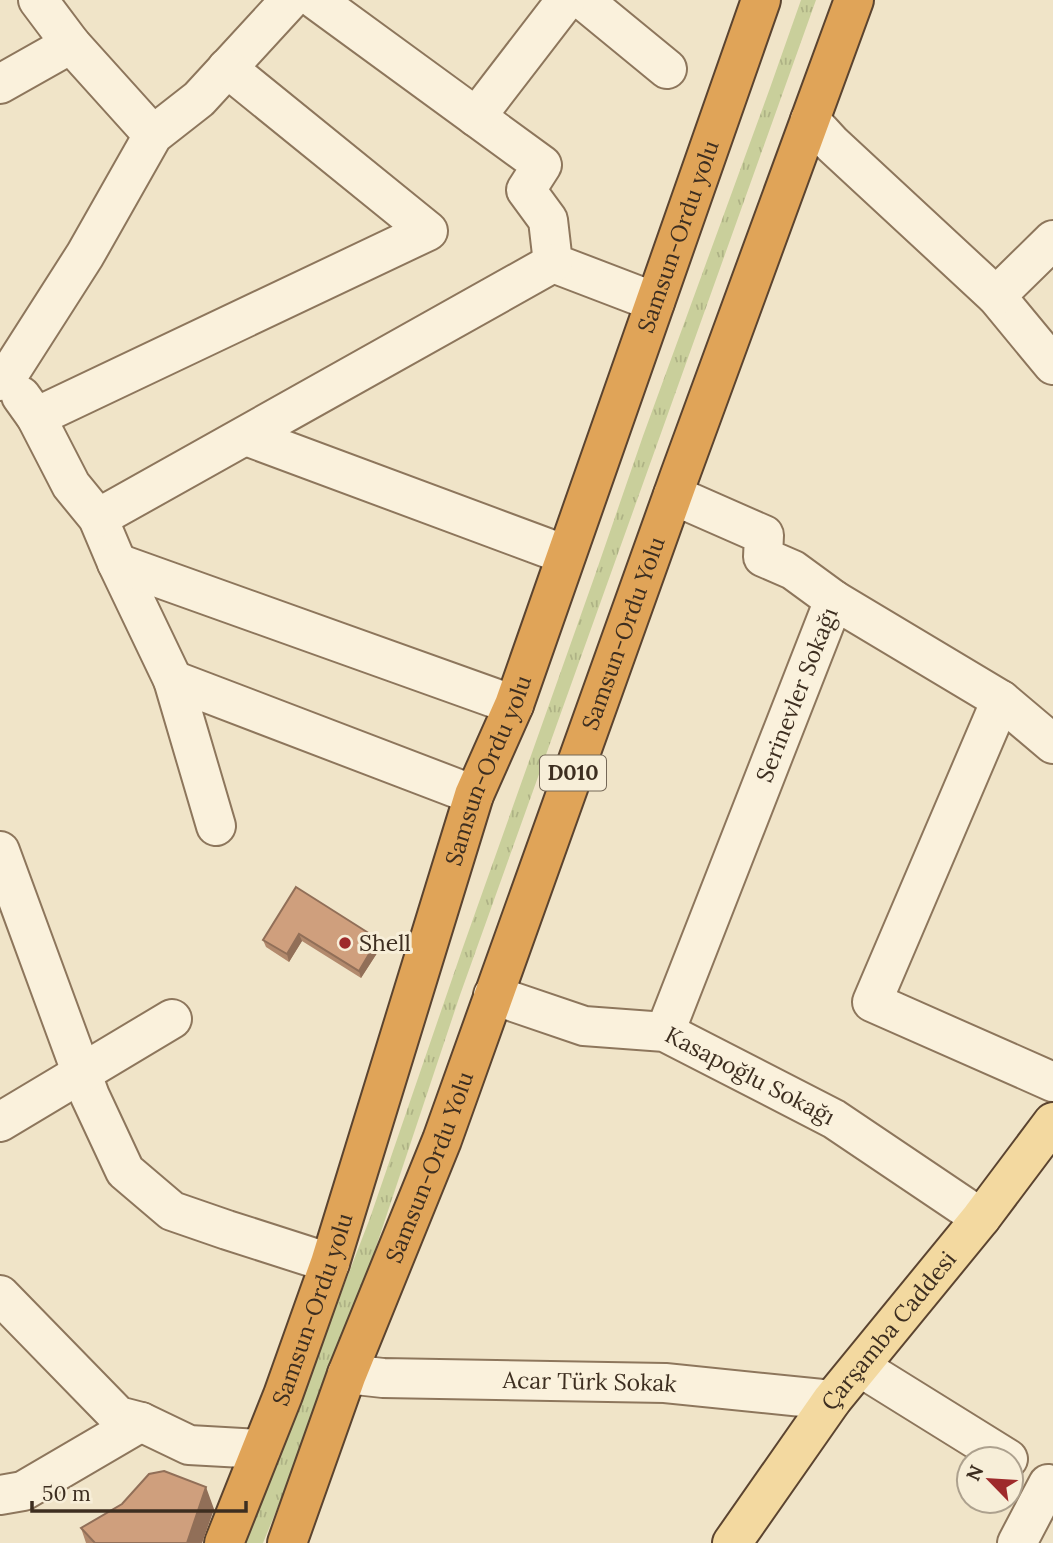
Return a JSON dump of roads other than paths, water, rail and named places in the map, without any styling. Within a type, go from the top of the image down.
[{"type":"highway","name":"Samsun-Ordu yolu","points":[[224,1543],[283,1395],[330,1263],[474,795],[514,705],[761,0]]},
{"type":"highway","name":"Samsun-Ordu Yolu","points":[[286,1543],[347,1374],[442,1140],[854,0]]},
{"type":"main road","name":"Çarşamba Caddesi","points":[[732,1543],[832,1400],[1051,1130]]},
{"type":"street","points":[[38,0],[71,44],[153,135]]},
{"type":"street","points":[[216,826],[173,680],[97,518],[71,485],[36,416],[4,379],[85,255],[153,135],[199,99],[290,0]]},
{"type":"street","points":[[316,0],[542,165],[526,190],[548,220],[554,264]]},
{"type":"street","points":[[476,117],[566,0]]},
{"type":"street","points":[[583,0],[667,69]]},
{"type":"street","points":[[0,84],[71,44]]},
{"type":"street","points":[[36,416],[428,231],[228,68]]},
{"type":"street","points":[[810,120],[832,144],[996,296],[1053,365]]},
{"type":"street","points":[[996,296],[1053,240]]},
{"type":"street","points":[[97,518],[554,264],[655,302]]},
{"type":"street","points":[[246,436],[566,555]]},
{"type":"street","points":[[673,495],[764,535],[763,557],[793,570],[834,600]]},
{"type":"street","points":[[117,563],[514,705]]},
{"type":"street","name":"Serinevler Sokağı","points":[[665,1032],[834,600],[1001,700],[1053,744]]},
{"type":"street","points":[[173,680],[474,795]]},
{"type":"street","points":[[1001,700],[873,1002],[1053,1082]]},
{"type":"street","points":[[0,851],[90,1096],[125,1171],[172,1211],[330,1263]]},
{"type":"street","name":"Kasapoğlu Sokağı","points":[[493,995],[584,1026],[665,1032],[834,1119],[981,1218]]},
{"type":"street","points":[[0,1122],[172,1019]]},
{"type":"street","points":[[0,1295],[118,1416],[141,1422],[189,1445],[261,1449]]},
{"type":"street","points":[[860,1367],[985,1445]]},
{"type":"street","name":"Acar Türk Sokak","points":[[347,1374],[383,1378],[665,1383],[832,1400]]},
{"type":"street","points":[[0,1495],[23,1491],[141,1422]]},
{"type":"street","points":[[1017,1543],[1050,1486],[1025,1470]]},
{"type":"place","name":"Shell","points":[[345,943]]}]
